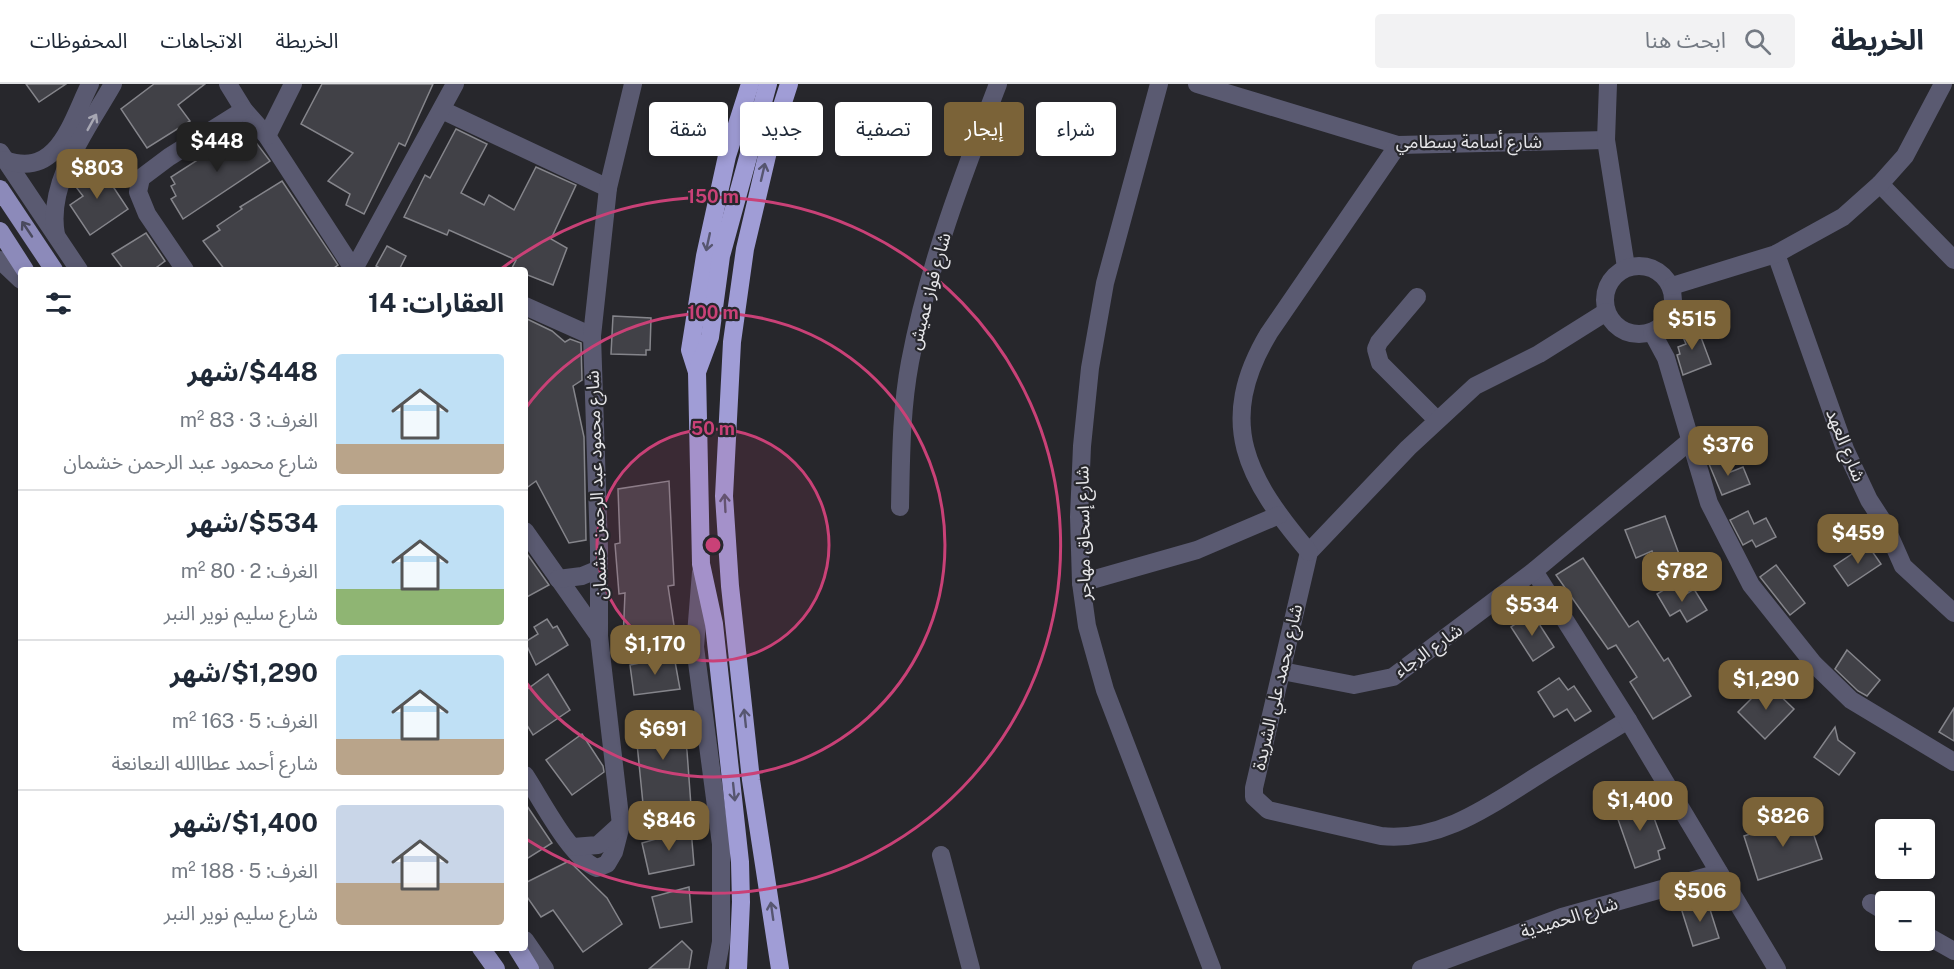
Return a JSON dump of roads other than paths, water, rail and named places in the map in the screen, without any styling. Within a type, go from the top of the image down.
[{"type":"highway","points":[[738,969],[741,902],[734,790],[714,624],[701,564],[697,372],[690,350],[705,256],[727,156],[750,84]]},
{"type":"highway","points":[[697,372],[710,337],[721,256],[768,84]]},
{"type":"highway","points":[[780,969],[751,780],[724,496],[732,342],[745,249],[770,143],[789,84]]},
{"type":"main road","points":[[0,189],[52,267]]},
{"type":"main road","points":[[0,231],[23,267]]},
{"type":"main road","points":[[483,951],[496,969]]},
{"type":"main road","points":[[519,951],[530,969]]},
{"type":"street","points":[[3,156],[19,165],[35,164],[49,158],[59,146],[90,84]]},
{"type":"street","points":[[56,235],[54,204],[58,189],[75,152],[113,84]]},
{"type":"street","points":[[228,84],[244,110],[267,136],[352,267]]},
{"type":"street","points":[[267,136],[293,84]]},
{"type":"street","points":[[356,267],[455,84]]},
{"type":"street","name":"شارع محمود عبد الرحمن خشمان","points":[[528,780],[573,847],[598,845],[621,825],[599,636],[592,336],[608,188],[633,84]]},
{"type":"street","name":"شارع فواز عميش","points":[[900,507],[901,434],[910,364],[921,308],[959,187],[998,84]]},
{"type":"street","name":"شارع إسحاق مهاجر","points":[[1159,84],[1105,283],[1090,368],[1080,494],[1081,584],[1087,626],[1105,690],[1212,969]]},
{"type":"street","name":"شارع أسامة بسطامي","points":[[1197,84],[1241,90],[1398,145],[1606,140]]},
{"type":"street","points":[[1608,84],[1606,140],[1626,267]]},
{"type":"street","points":[[1672,286],[1776,254],[1843,217],[1880,184],[1911,147],[1946,89]]},
{"type":"street","points":[[183,267],[147,214],[138,192],[141,178],[168,157],[244,110]]},
{"type":"street","points":[[442,110],[608,188]]},
{"type":"street","points":[[1398,145],[1269,333],[1253,359],[1243,388],[1239,416],[1243,445],[1258,480],[1279,515],[1309,552],[1437,420],[1475,386],[1539,354],[1606,312]]},
{"type":"street","points":[[3,156],[77,267]]},
{"type":"street","points":[[1880,184],[1954,260]]},
{"type":"street","name":"شارع العهد","points":[[1776,254],[1845,449],[1869,500],[1884,523],[1904,566],[1954,613]]},
{"type":"street","points":[[0,260],[18,277]]},
{"type":"street","points":[[1644,265],[1661,272],[1672,286],[1674,304],[1667,321],[1652,332],[1634,335],[1617,327],[1606,312],[1604,294],[1612,278],[1626,267],[1644,265]]},
{"type":"street","points":[[1417,297],[1379,342],[1377,356],[1380,363],[1437,420]]},
{"type":"street","points":[[528,307],[592,336]]},
{"type":"street","points":[[1652,332],[1666,358],[1709,502],[1730,549],[1750,585],[1814,664],[1851,700],[1954,762]]},
{"type":"street","name":"شارع الرجاء","points":[[1282,672],[1354,685],[1393,677],[1534,571],[1691,440]]},
{"type":"street","points":[[1081,584],[1197,550],[1279,515]]},
{"type":"street","points":[[528,535],[599,636]]},
{"type":"street","name":"شارع محمد علي الشريدة","points":[[1309,552],[1254,788],[1257,801],[1268,810],[1382,836],[1424,834],[1474,816],[1628,720]]},
{"type":"street","points":[[701,564],[695,647],[721,844],[721,942],[716,969]]},
{"type":"street","points":[[558,579],[582,576],[599,569]]},
{"type":"street","points":[[1534,571],[1628,720],[1777,969]]},
{"type":"street","points":[[941,855],[971,969]]},
{"type":"street","name":"شارع الحميدية","points":[[1421,969],[1562,917],[1719,873]]},
{"type":"street","points":[[1935,940],[1954,951]]},
{"type":"street","points":[[528,944],[545,969]]}]
